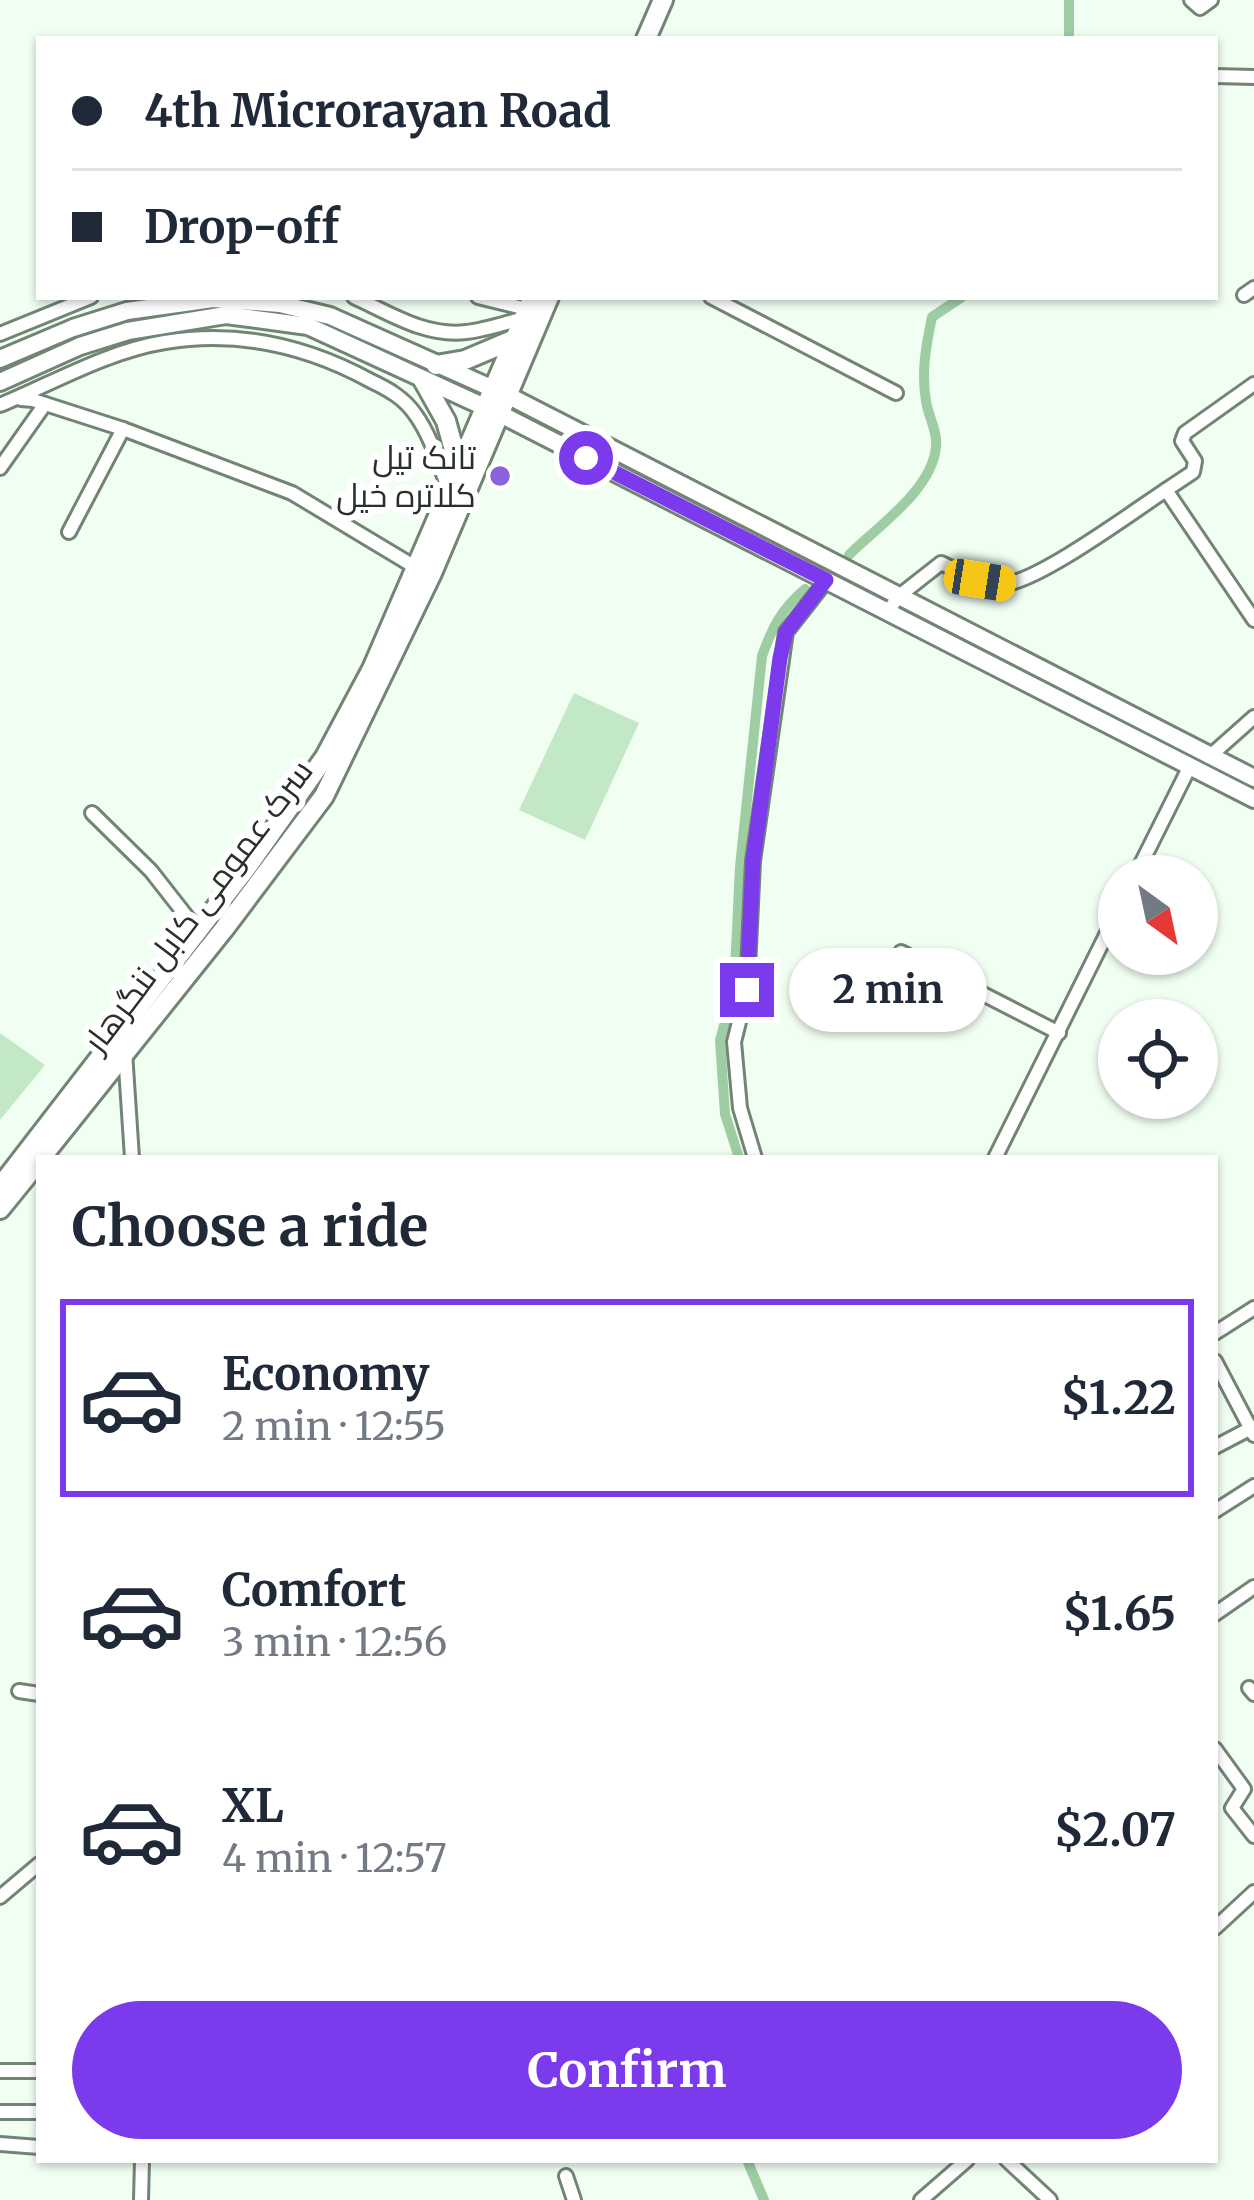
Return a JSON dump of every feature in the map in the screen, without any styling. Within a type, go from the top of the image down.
[{"type":"highway","points":[[647,36],[663,0]]},
{"type":"highway","points":[[661,36],[677,0]]},
{"type":"highway","points":[[121,1045],[128,1019],[326,757],[372,669],[459,468],[498,403],[547,300]]},
{"type":"highway","points":[[498,403],[528,308]]},
{"type":"highway","points":[[459,468],[429,372],[515,339]]},
{"type":"highway","name":"سرک عمومی کابل ننگرهار","points":[[43,1155],[121,1045],[297,836],[324,796],[374,700],[498,403]]},
{"type":"highway","name":"سرک عمومی کابل ننگرهار","points":[[0,1187],[76,1089],[121,1045]]},
{"type":"highway","name":"سرک عمومی کابل ننگرهار","points":[[0,1209],[36,1164]]},
{"type":"main road","points":[[0,359],[128,310],[205,300]]},
{"type":"main road","points":[[226,300],[280,304],[330,316],[429,372]]},
{"type":"main road","points":[[0,382],[80,346],[128,331],[226,315],[308,326],[498,403],[893,604],[1254,778]]},
{"type":"main road","points":[[498,403],[826,580],[893,604],[1189,768],[1254,799]]},
{"type":"street","points":[[1191,0],[1200,8],[1211,0]]},
{"type":"street","points":[[1218,76],[1251,75]]},
{"type":"street","points":[[0,334],[84,300]]},
{"type":"street","points":[[361,300],[417,326],[445,332],[465,332],[528,308]]},
{"type":"street","points":[[492,300],[528,308]]},
{"type":"street","points":[[718,300],[896,393]]},
{"type":"street","points":[[6,403],[112,357],[164,342],[249,340],[290,346],[329,358],[395,393],[427,433],[449,490]]},
{"type":"street","points":[[893,604],[941,563],[980,580],[1006,584],[1054,561],[1193,472],[1196,461],[1182,441],[1185,434],[1254,384]]},
{"type":"street","points":[[6,403],[33,400],[292,493],[415,567]]},
{"type":"street","points":[[0,468],[45,404]]},
{"type":"street","points":[[69,532],[123,429]]},
{"type":"street","points":[[1166,490],[1254,620]]},
{"type":"street","points":[[754,1155],[740,1108],[734,1042],[747,990],[753,861],[786,632],[826,580]]},
{"type":"street","points":[[1209,757],[1254,717]]},
{"type":"street","points":[[1146,855],[1189,768]]},
{"type":"street","points":[[92,813],[151,871],[198,931]]},
{"type":"street","points":[[902,952],[1059,1033]]},
{"type":"street","points":[[997,1155],[1098,952]]},
{"type":"street","points":[[121,1045],[132,1155]]},
{"type":"street","points":[[1218,1331],[1254,1308]]},
{"type":"street","points":[[1218,1366],[1253,1430],[1218,1446]]},
{"type":"street","points":[[1218,1508],[1254,1486]]},
{"type":"street","points":[[1218,1612],[1254,1587]]},
{"type":"street","points":[[19,1691],[36,1694]]},
{"type":"street","points":[[1218,1753],[1244,1789],[1232,1808],[1254,1836]]},
{"type":"street","points":[[0,1897],[36,1867]]},
{"type":"street","points":[[1218,1925],[1254,1892]]},
{"type":"street","points":[[0,2071],[36,2071]]},
{"type":"street","points":[[0,2112],[36,2112]]},
{"type":"street","points":[[0,2144],[36,2147]]},
{"type":"street","points":[[141,2200],[142,2163]]},
{"type":"street","points":[[929,2198],[964,2163]]},
{"type":"street","points":[[1010,2163],[1050,2200]]},
{"type":"street","points":[[566,2176],[574,2200]]},
{"type":"green space","points":[[574,693],[639,723],[585,840],[519,810]]},
{"type":"green space","points":[[0,1033],[45,1065],[0,1120]]},
{"type":"waterway","points":[[1069,0],[1069,36]]},
{"type":"waterway","points":[[849,555],[902,506],[932,463],[936,441],[924,380],[928,338],[932,317],[958,300]]},
{"type":"waterway","points":[[738,1155],[725,1114],[720,1040],[734,990],[740,867],[762,656],[779,619],[805,589]]},
{"type":"waterway","points":[[748,2163],[764,2200]]},
{"type":"place","name":"تانک تیل کلاتره خیل","points":[[500,476]]},
{"type":"route","points":[[586,458],[826,580],[796,615],[780,658],[753,861],[747,990]]}]
